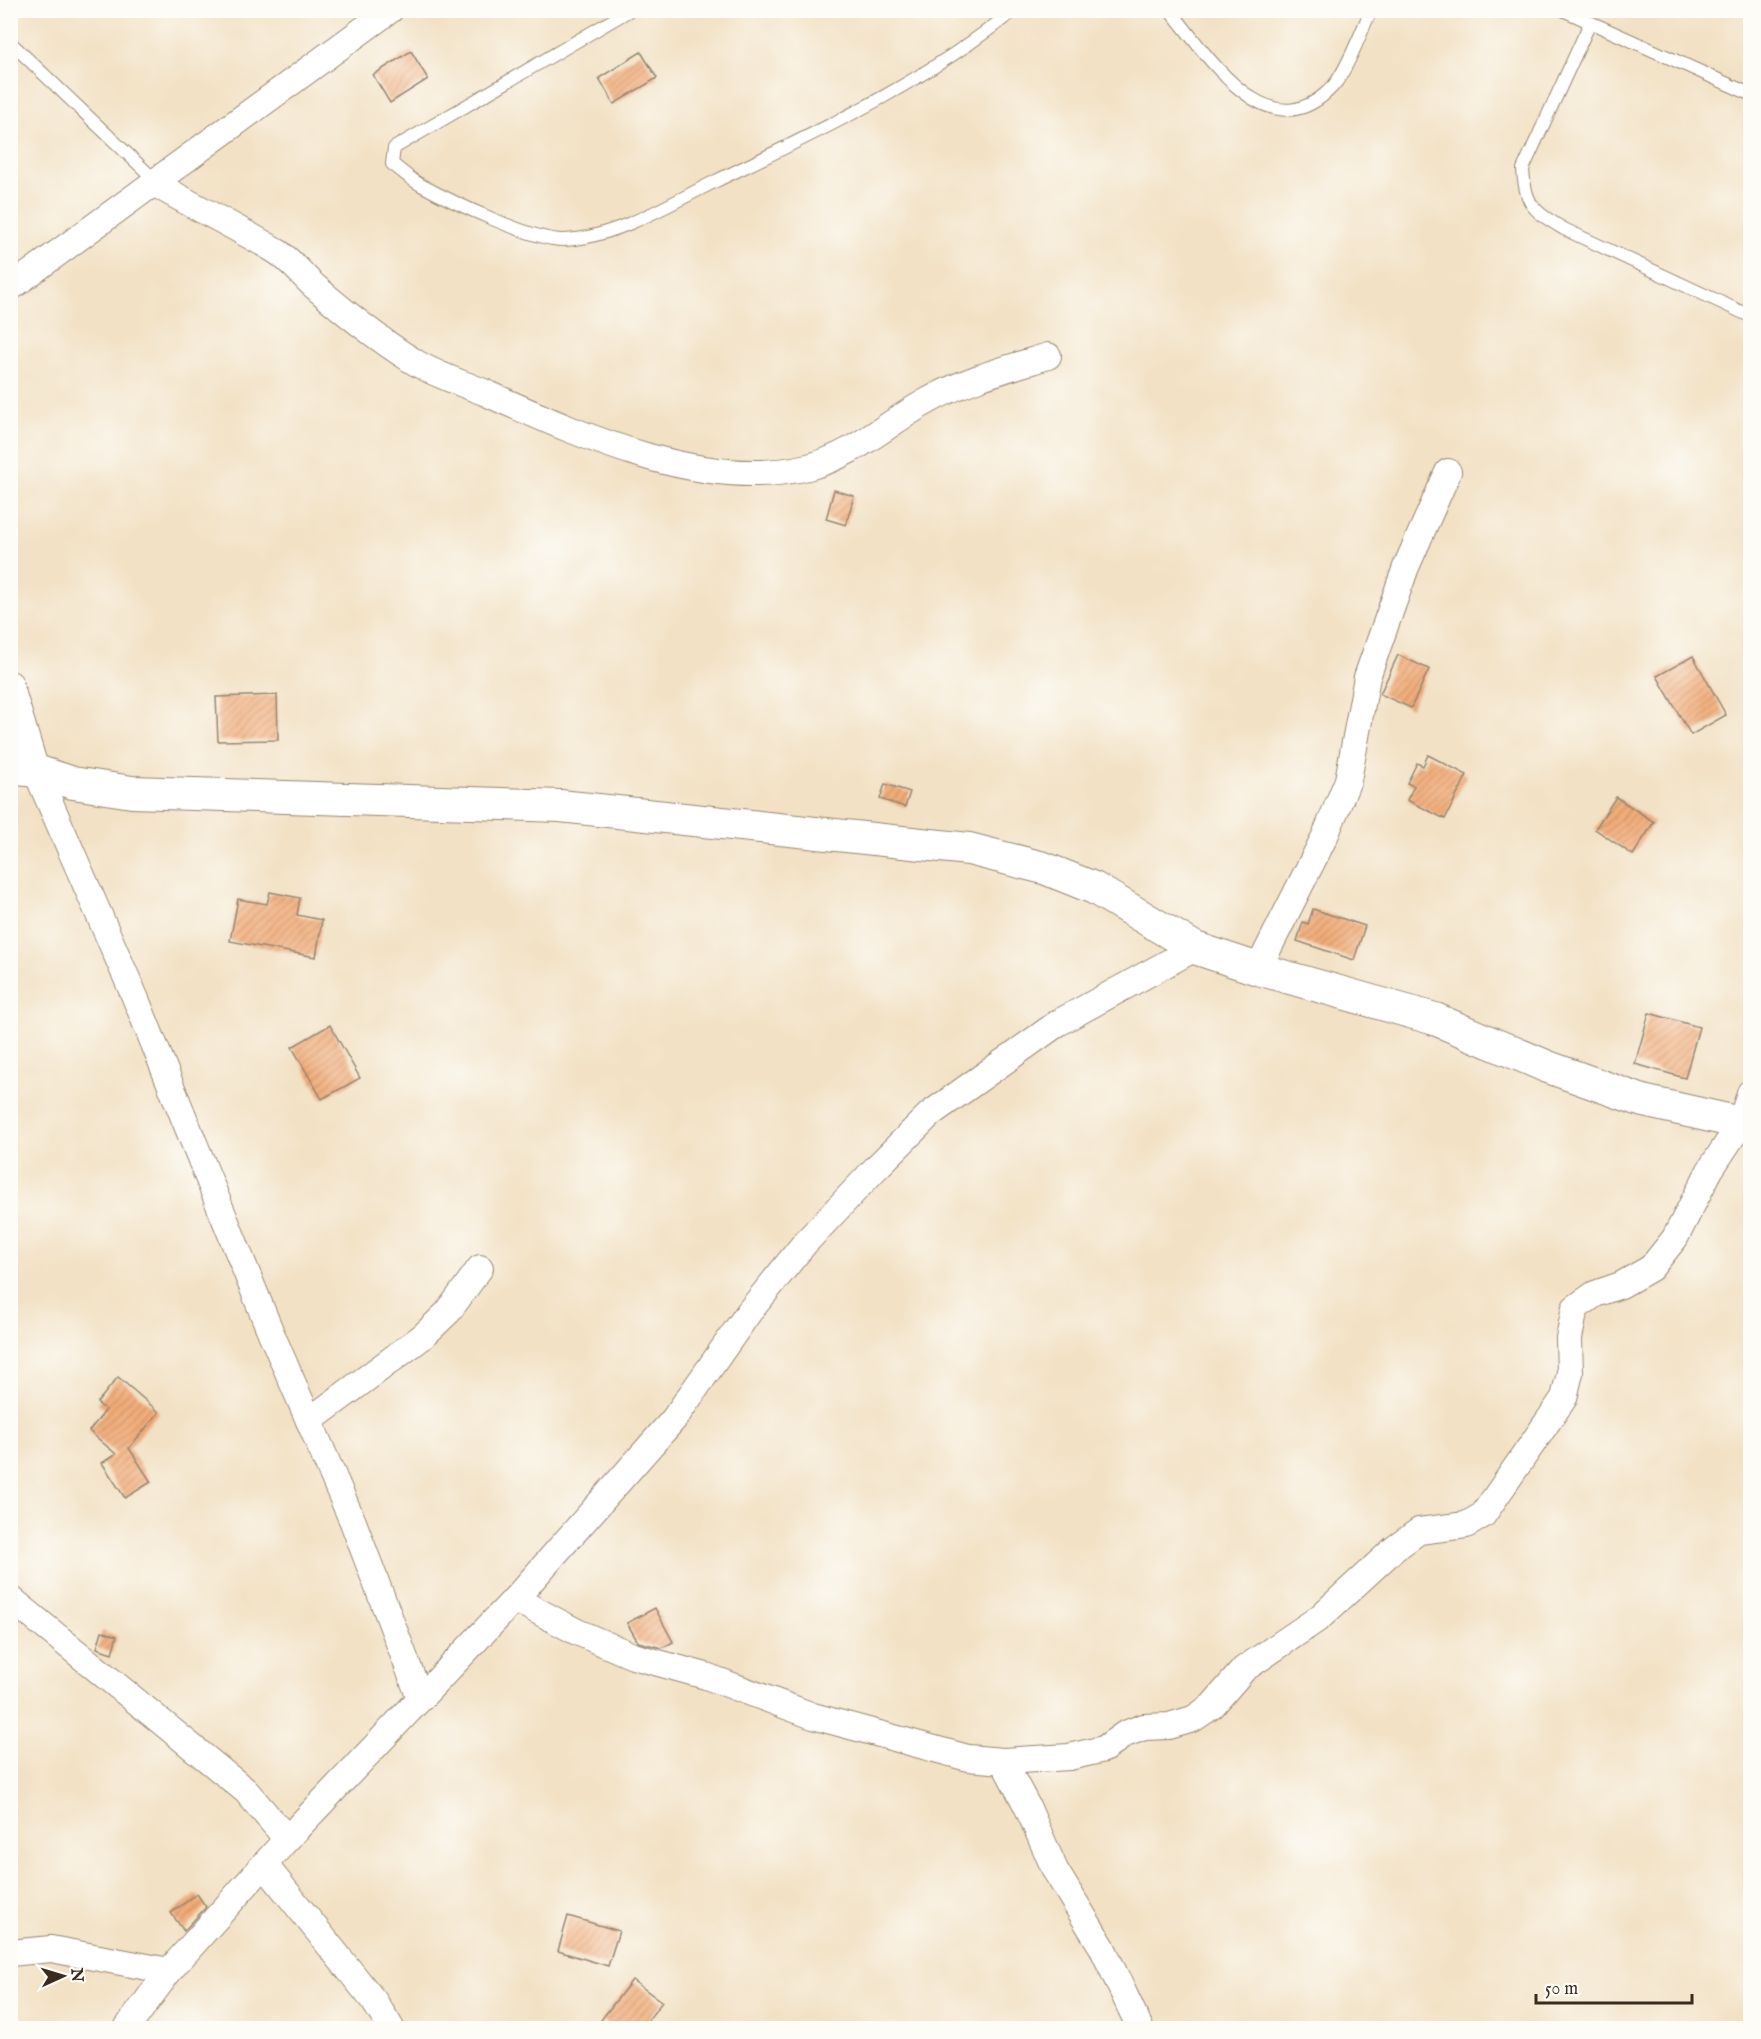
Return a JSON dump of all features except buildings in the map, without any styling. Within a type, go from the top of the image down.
[{"type":"street","points":[[10,288],[390,10]]},
{"type":"street","points":[[155,182],[196,208],[279,252],[349,315],[415,362],[568,431],[632,453],[672,461],[733,472],[774,472],[809,466],[849,452],[923,403],[953,387],[1048,356]]},
{"type":"street","points":[[1258,969],[1325,836],[1348,780],[1367,677],[1406,567],[1448,472]]},
{"type":"street","points":[[10,684],[23,770],[135,997],[353,1522],[420,1698]]},
{"type":"street","points":[[23,770],[73,783],[132,792],[560,806],[969,849],[1044,868],[1094,888],[1195,948],[1258,969],[1435,1019],[1548,1067],[1643,1101],[1746,1124]]},
{"type":"street","points":[[127,2028],[169,1971],[264,1864],[515,1599],[674,1419],[749,1312],[805,1243],[930,1114],[1058,1023],[1195,948]]},
{"type":"street","points":[[515,1599],[577,1632],[633,1656],[706,1676],[813,1716],[968,1758],[1003,1761],[1068,1757],[1104,1749],[1125,1734],[1144,1727],[1169,1726],[1193,1719],[1212,1706],[1244,1669],[1319,1618],[1394,1549],[1419,1531],[1466,1525],[1484,1515],[1564,1398],[1570,1373],[1569,1338],[1575,1308],[1595,1294],[1621,1286],[1651,1268],[1675,1238],[1710,1170],[1746,1124],[1750,1093]]},
{"type":"street","points":[[309,1420],[422,1337],[448,1312],[480,1268]]},
{"type":"street","points":[[10,1598],[246,1791],[287,1839]]},
{"type":"street","points":[[1003,1761],[1055,1870],[1102,1947],[1140,2028]]},
{"type":"street","points":[[264,1864],[374,2001],[391,2028]]},
{"type":"street","points":[[10,1953],[51,1949],[169,1971]]},
{"type":"lane","points":[[630,10],[394,148],[392,164],[420,185],[536,237],[564,240],[593,235],[636,221],[873,105],[974,43],[1014,10]]},
{"type":"lane","points":[[1170,10],[1232,83],[1263,106],[1291,111],[1316,101],[1335,84],[1371,10]]},
{"type":"lane","points":[[1563,10],[1750,94]]},
{"type":"lane","points":[[1590,23],[1523,169],[1524,188],[1535,211],[1564,229],[1750,316]]},
{"type":"lane","points":[[10,42],[155,182]]}]
